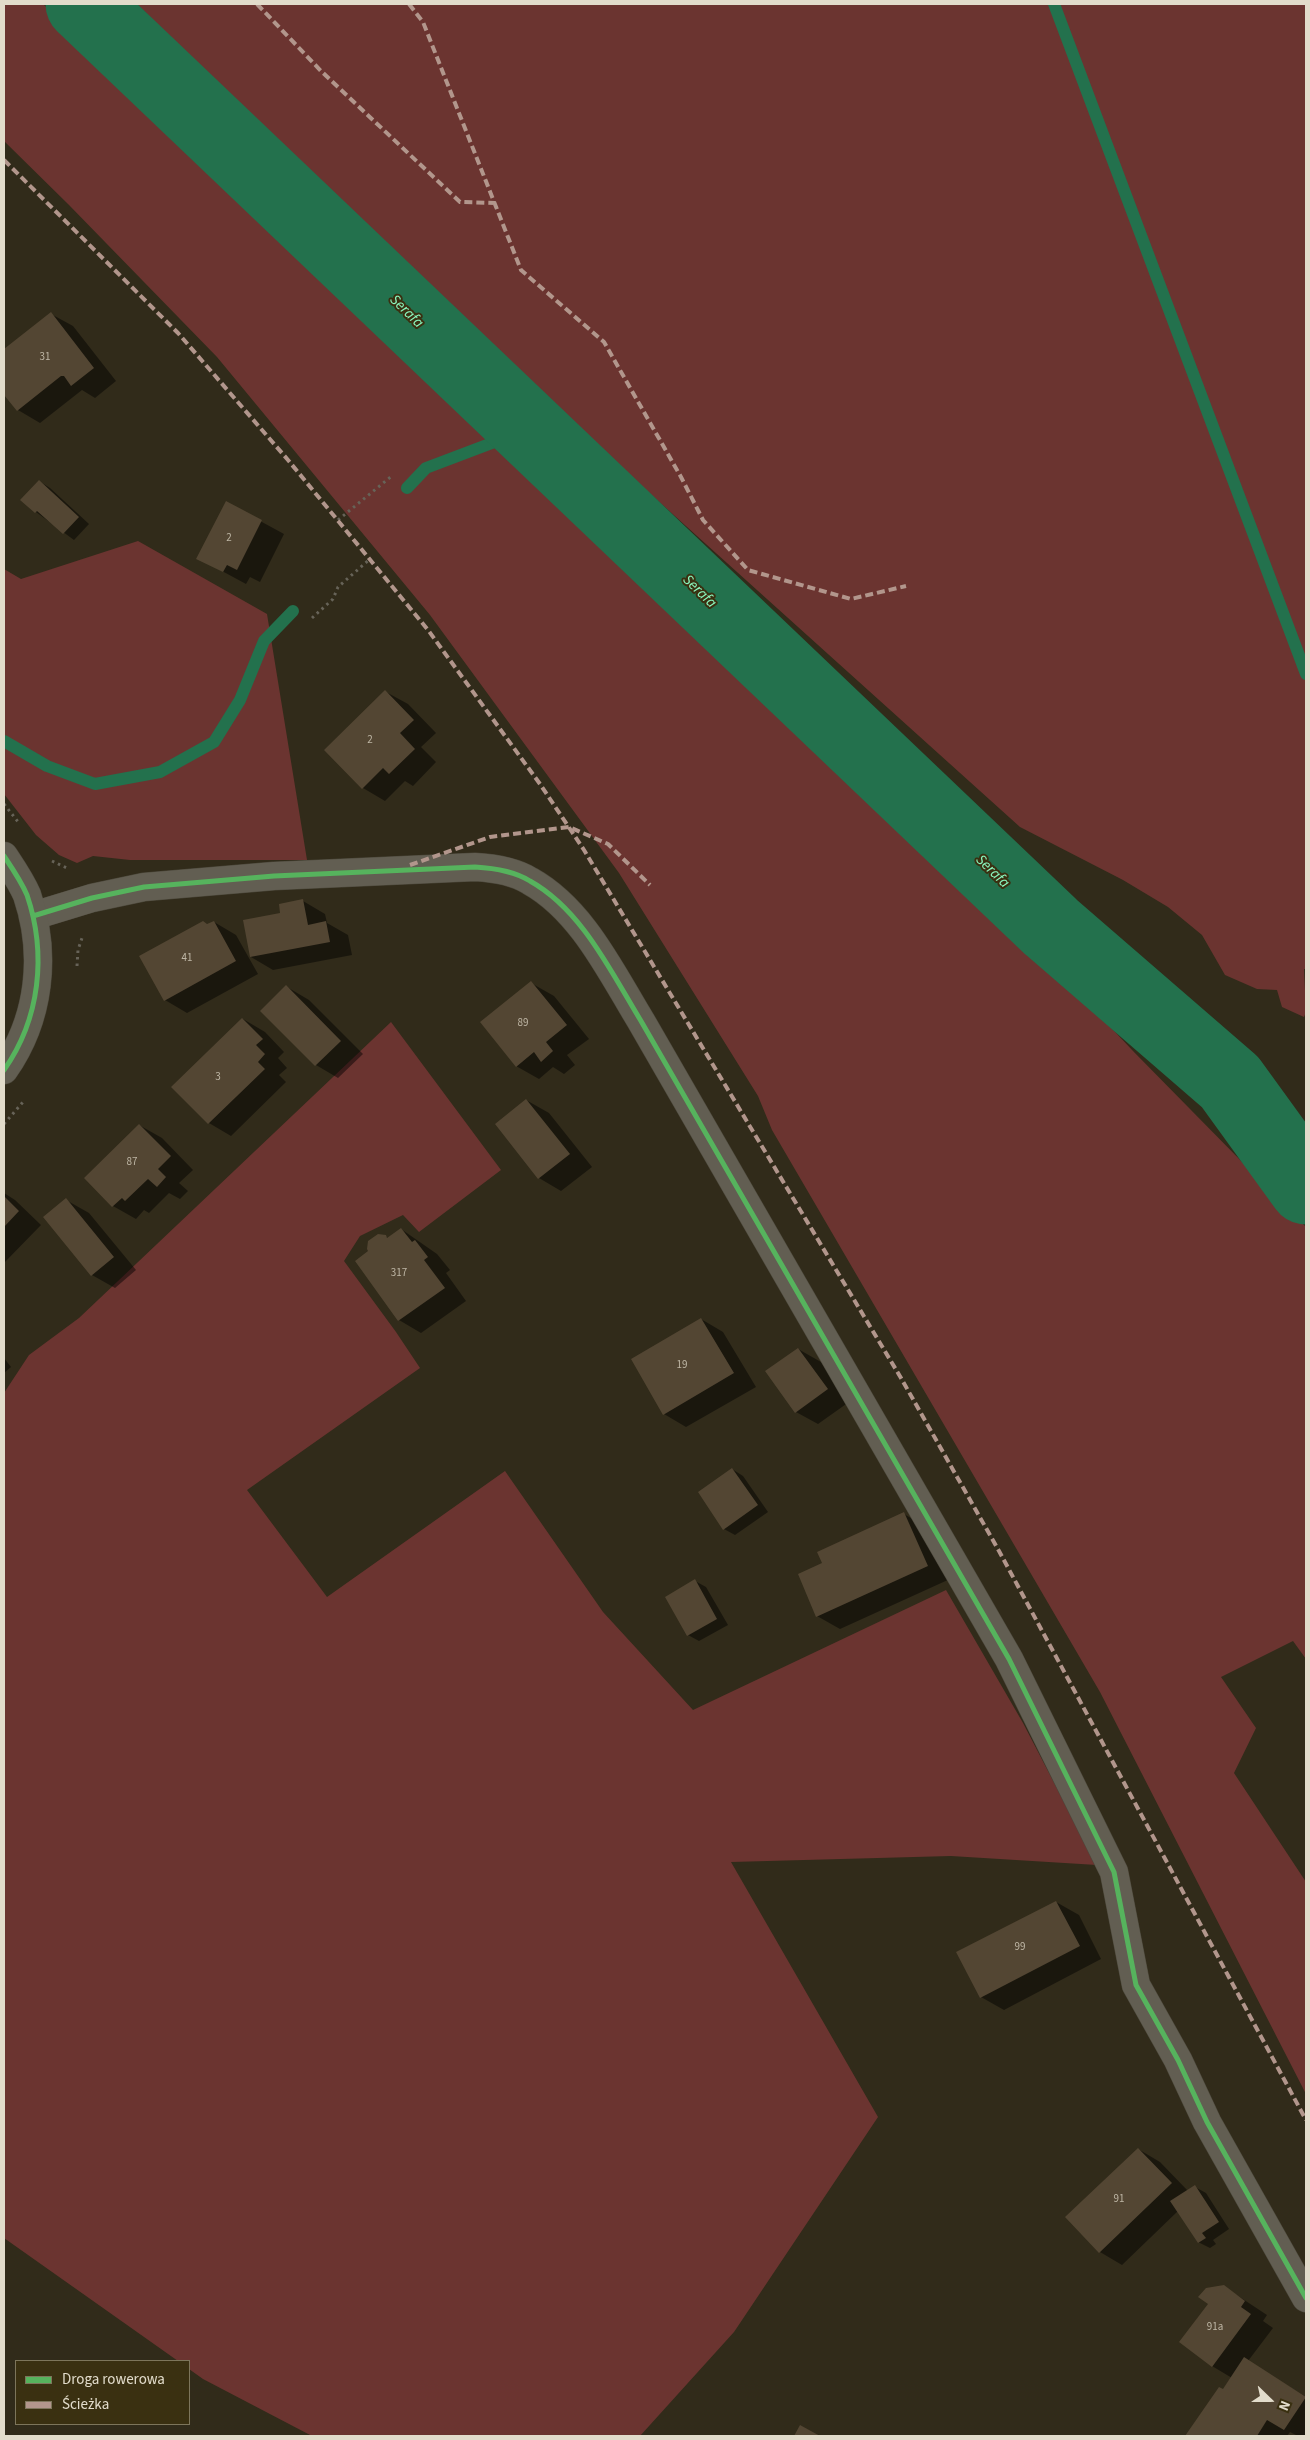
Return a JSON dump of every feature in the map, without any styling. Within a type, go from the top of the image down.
[{"type":"street","points":[[4,856],[26,894],[33,916],[38,945],[38,966],[32,1015],[20,1044],[4,1070]]},
{"type":"street","points":[[33,916],[92,898],[144,887],[274,876],[475,867],[490,868],[529,880],[556,900],[581,928],[602,956],[641,1021],[1009,1659],[1114,1872],[1136,1985],[1178,2060],[1207,2122],[1306,2298]]},
{"type":"path","points":[[338,520],[393,475]]},
{"type":"path","points":[[312,618],[333,599],[338,587],[370,559]]},
{"type":"shaded area","points":[[4,4],[43,4],[478,420],[1012,922],[1133,1051],[1306,1227],[1306,1659],[1293,1641],[1221,1677],[1256,1728],[1234,1773],[1306,1882],[1306,2094],[1100,1692],[772,1130],[758,1096],[619,873],[430,615],[217,357],[4,141]]},
{"type":"shaded area","points":[[137,4],[1306,4],[1306,969],[1304,969],[1306,1012],[1304,1017],[1282,1007],[1277,990],[1257,989],[1225,975],[1202,935],[1168,907],[1123,880],[1020,827],[525,381],[382,246]]},
{"type":"shaded area","points":[[138,541],[267,614],[307,860],[130,860],[93,856],[77,863],[59,855],[36,835],[4,794],[4,569],[21,579]]},
{"type":"shaded area","points":[[391,1022],[501,1170],[419,1232],[403,1215],[360,1236],[344,1261],[420,1368],[247,1490],[327,1597],[505,1471],[603,1612],[693,1710],[946,1590],[1023,1723],[1097,1865],[951,1856],[731,1862],[878,2117],[734,2332],[640,2436],[312,2436],[203,2379],[190,2370],[190,2360],[177,2360],[4,2238],[4,1393],[29,1355],[79,1318]]},
{"type":"building","points":[[51,312],[94,368],[71,386],[64,376],[61,376],[17,411],[4,395],[4,349]]},
{"type":"building","points":[[39,480],[79,517],[63,534],[37,511],[35,513],[20,500]]},
{"type":"building","points":[[226,501],[262,520],[237,570],[227,565],[223,572],[196,559]]},
{"type":"building","points":[[385,690],[414,720],[400,733],[415,749],[389,774],[383,768],[362,789],[324,750]]},
{"type":"building","points":[[303,899],[308,925],[326,921],[330,942],[250,957],[243,920],[280,913],[279,904]]},
{"type":"building","points":[[203,921],[207,924],[214,921],[236,961],[164,1001],[139,956]]},
{"type":"building","points":[[531,981],[567,1025],[546,1042],[553,1051],[541,1062],[534,1052],[516,1067],[480,1022]]},
{"type":"building","points":[[286,985],[341,1041],[315,1066],[260,1011]]},
{"type":"building","points":[[242,1018],[263,1039],[256,1045],[265,1054],[258,1062],[265,1069],[208,1124],[171,1087]]},
{"type":"building","points":[[526,1099],[570,1154],[538,1179],[495,1124]]},
{"type":"building","points":[[139,1124],[171,1156],[158,1169],[166,1177],[157,1187],[148,1179],[125,1201],[122,1198],[112,1207],[84,1178]]},
{"type":"building","points":[[4,1196],[19,1211],[4,1227]]},
{"type":"building","points":[[66,1198],[114,1257],[91,1276],[43,1217]]},
{"type":"building","points":[[401,1228],[412,1242],[415,1240],[428,1257],[424,1260],[445,1288],[398,1321],[355,1261],[368,1251],[368,1241],[378,1234],[386,1235],[387,1238]]},
{"type":"building","points":[[701,1318],[734,1373],[663,1415],[631,1359]]},
{"type":"building","points":[[798,1348],[828,1389],[795,1413],[765,1371]]},
{"type":"building","points":[[732,1468],[758,1505],[723,1530],[698,1492]]},
{"type":"building","points":[[904,1512],[928,1566],[816,1617],[798,1574],[822,1563],[817,1552]]},
{"type":"building","points":[[695,1579],[717,1619],[687,1636],[665,1597]]},
{"type":"building","points":[[1056,1901],[1080,1946],[980,1998],[956,1952]]},
{"type":"building","points":[[1138,2148],[1172,2183],[1099,2253],[1065,2217]]},
{"type":"building","points":[[1195,2185],[1219,2222],[1202,2233],[1206,2238],[1198,2243],[1170,2201]]},
{"type":"building","points":[[1224,2285],[1245,2301],[1241,2307],[1251,2314],[1212,2367],[1179,2342],[1208,2304],[1198,2297],[1206,2288]]},
{"type":"building","points":[[1244,2357],[1306,2397],[1284,2430],[1267,2420],[1257,2436],[1185,2436],[1219,2387],[1223,2389]]},
{"type":"building","points":[[800,2425],[820,2436],[794,2436]]},
{"type":"waterway","name":"Serafa","points":[[83,4],[1051,927],[1230,1082],[1306,1187]]},
{"type":"waterway","points":[[1054,4],[1306,674]]},
{"type":"waterway","points":[[407,488],[426,468],[529,429]]},
{"type":"waterway","points":[[4,741],[47,766],[95,784],[160,772],[214,742],[240,700],[264,641],[293,611]]},
{"type":"marked path","points":[[257,4],[321,71],[460,202],[495,203]]},
{"type":"marked path","points":[[409,4],[423,22],[521,270],[604,342],[681,477],[703,520],[748,570],[851,599],[906,586]]},
{"type":"marked path","points":[[4,160],[178,333],[288,460],[428,630],[540,784],[584,850],[901,1378],[999,1551],[1306,2120]]},
{"type":"marked path","points":[[410,865],[490,837],[569,827],[608,844],[650,885]]},
{"type":"cycle path","points":[[4,856],[27,895],[37,940],[38,963],[36,986],[26,1029],[4,1070]]},
{"type":"cycle path","points":[[33,916],[92,898],[144,887],[274,876],[475,867],[503,871],[524,878],[548,893],[565,908],[594,944],[641,1021],[1009,1659],[1114,1872],[1136,1985],[1178,2060],[1207,2122],[1306,2298]]}]
